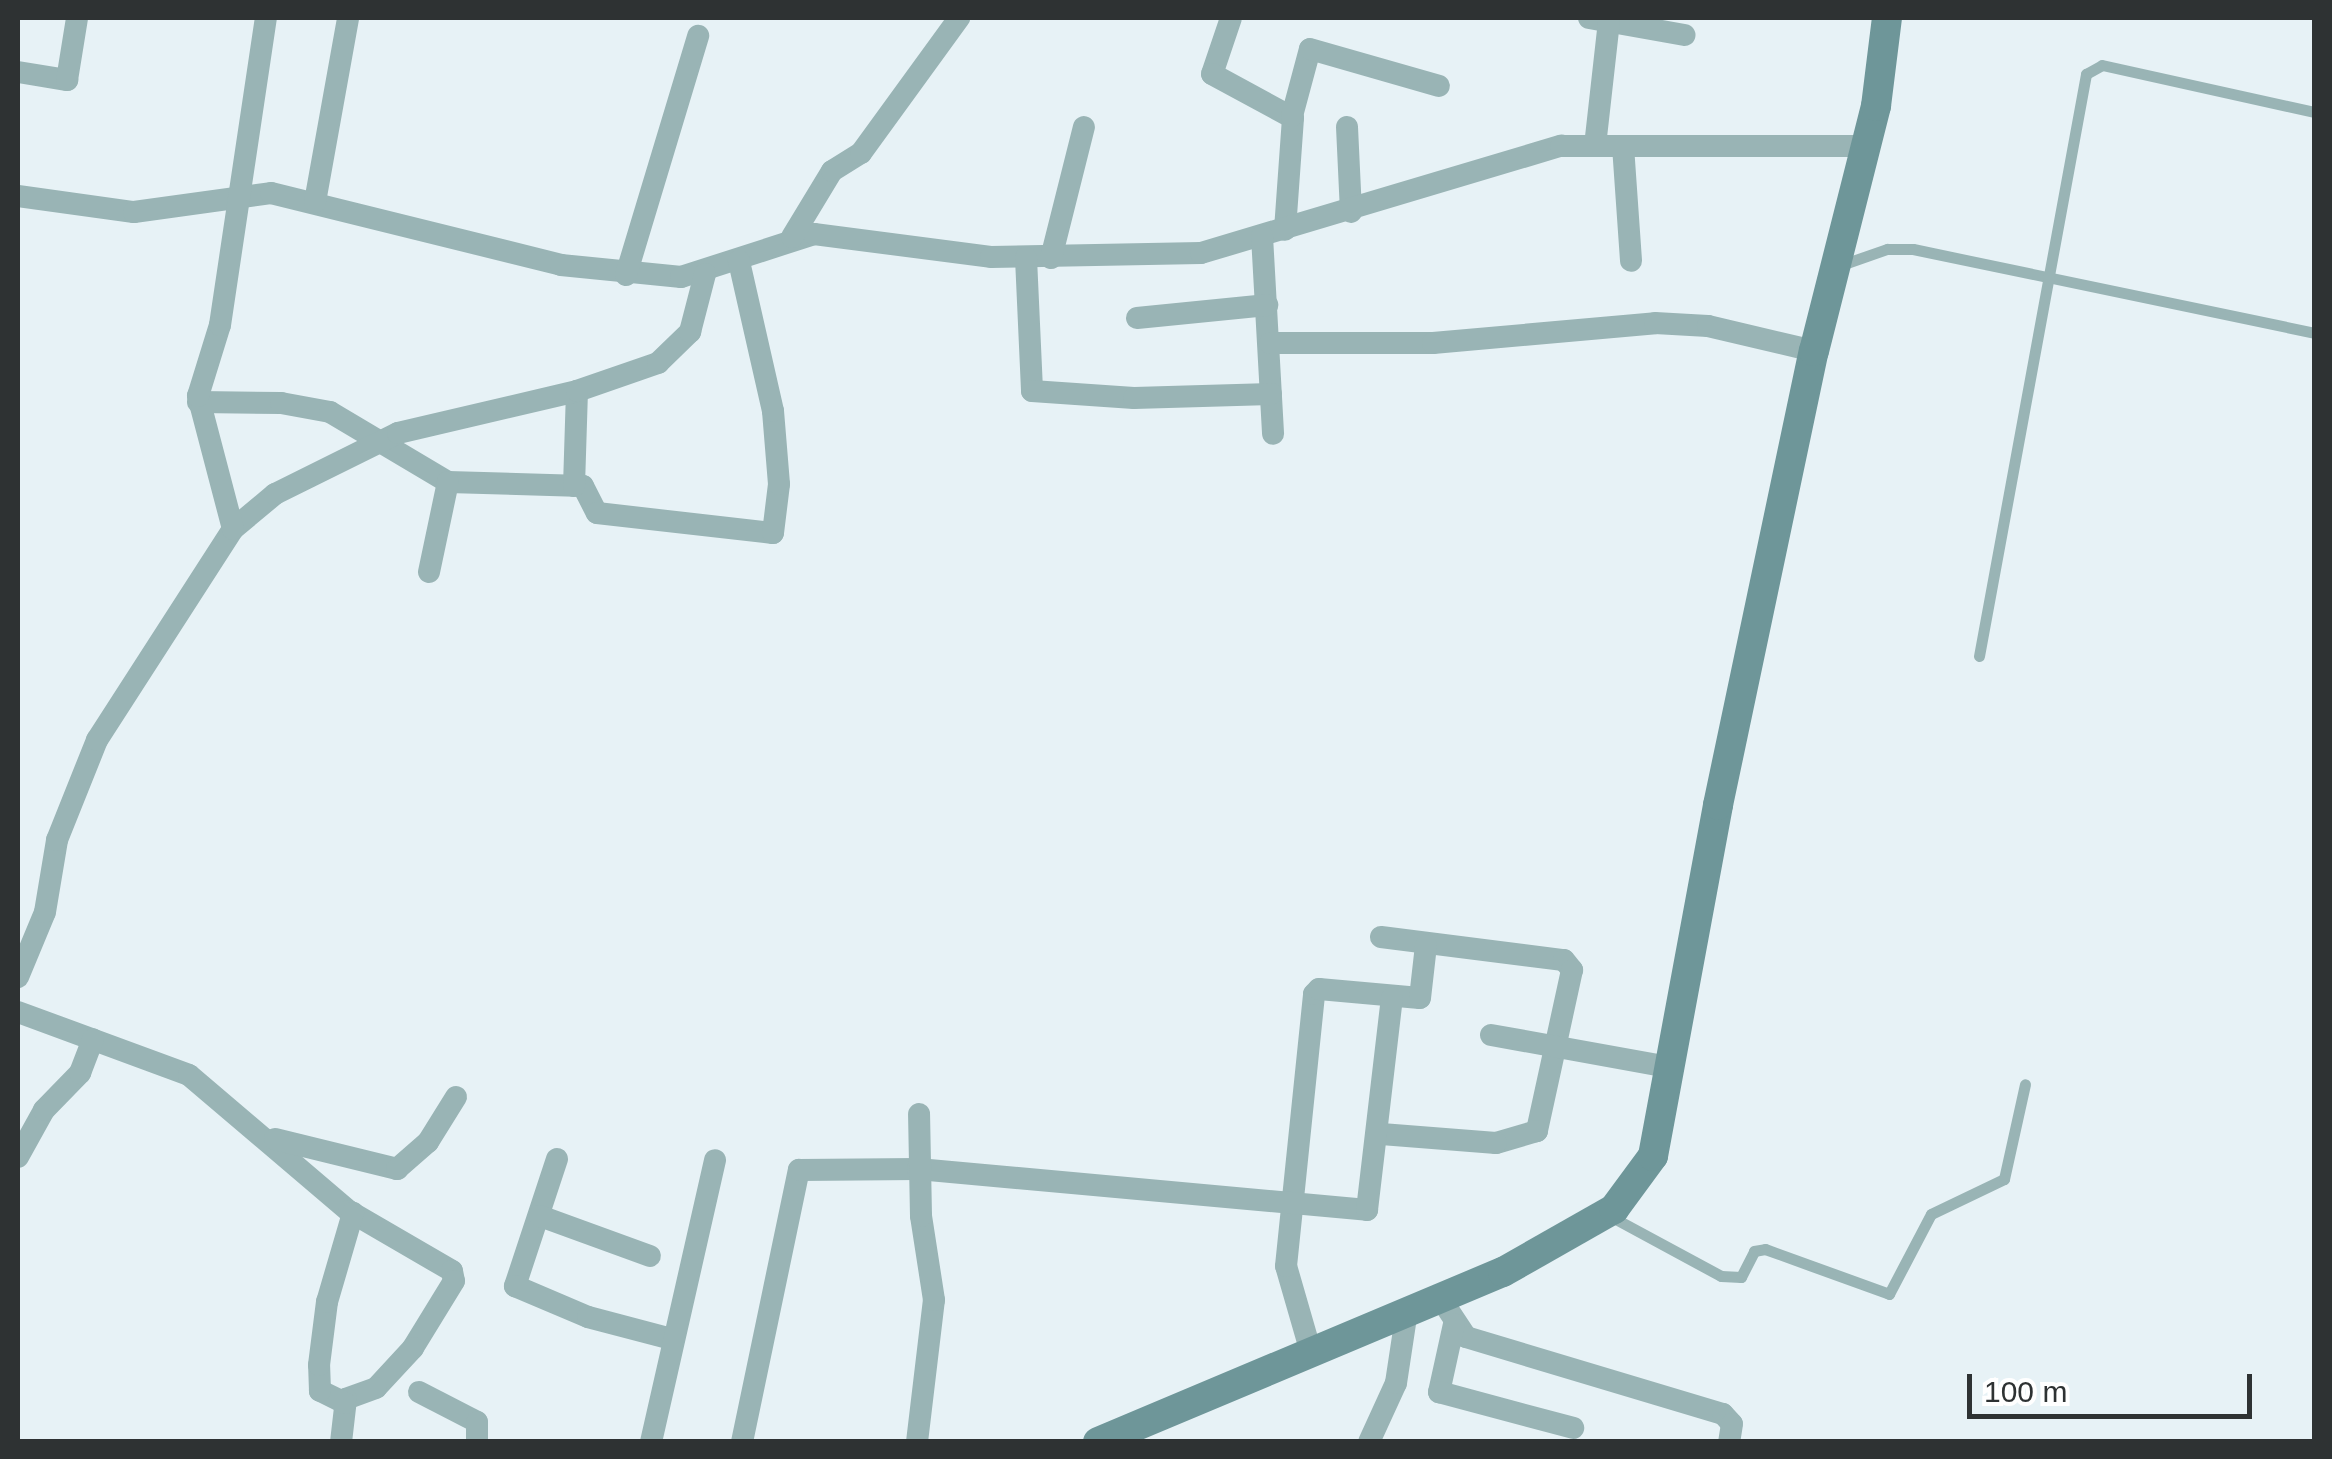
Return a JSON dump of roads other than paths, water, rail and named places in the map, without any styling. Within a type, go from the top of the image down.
[{"type":"main road","points":[[1098,1442],[1310,1349],[1503,1272],[1607,1213],[1653,1156],[1734,733],[1814,352],[1866,146],[1888,18]]},
{"type":"street","points":[[18,72],[67,80],[77,18]]},
{"type":"street","points":[[233,528],[198,402],[220,325],[234,199],[266,18]]},
{"type":"street","points":[[315,202],[348,18]]},
{"type":"street","points":[[792,238],[832,171],[861,153],[959,18]]},
{"type":"street","points":[[1231,18],[1212,74],[1292,116]]},
{"type":"street","points":[[1595,146],[1599,20],[1684,36]]},
{"type":"street","points":[[626,275],[698,36]]},
{"type":"street","points":[[1273,434],[1266,305],[1292,116],[1310,49],[1440,86]]},
{"type":"street","points":[[1051,258],[1084,126]]},
{"type":"street","points":[[1346,126],[1351,212]]},
{"type":"street","points":[[1623,146],[1631,261]]},
{"type":"street","points":[[18,196],[122,212],[271,193],[561,265],[626,275],[705,274],[792,238],[820,234],[1026,258],[1189,254],[1351,212],[1548,148],[1866,146]]},
{"type":"street","points":[[1026,258],[1032,391],[1147,398],[1271,394]]},
{"type":"street","points":[[198,402],[321,409],[448,482],[574,486],[588,489],[597,513],[776,531],[773,411],[738,261]]},
{"type":"street","points":[[18,977],[43,919],[54,850],[79,778],[118,699],[148,665],[233,528],[275,494],[378,442],[460,414],[576,391],[650,366],[682,344],[705,274]]},
{"type":"street","points":[[1138,318],[1266,305]]},
{"type":"street","points":[[1270,343],[1432,343],[1655,323],[1704,325],[1814,352]]},
{"type":"street","points":[[574,486],[576,391]]},
{"type":"street","points":[[429,572],[448,482]]},
{"type":"street","points":[[1381,937],[1569,962],[1557,1048],[1540,1124],[1530,1136],[1496,1143],[1381,1134]]},
{"type":"street","points":[[1310,1349],[1286,1274],[1288,1205],[1316,991],[1420,998],[1426,945]]},
{"type":"street","points":[[742,1442],[799,1170],[918,1170],[1288,1205],[1370,1209],[1381,1134],[1392,998]]},
{"type":"street","points":[[18,1012],[189,1075],[354,1214],[455,1277],[420,1339],[382,1382],[344,1402],[323,1395],[318,1365],[328,1302],[354,1214]]},
{"type":"street","points":[[1491,1035],[1668,1067]]},
{"type":"street","points":[[18,1158],[44,1110],[80,1073],[93,1039]]},
{"type":"street","points":[[262,1134],[393,1170],[428,1142],[456,1097]]},
{"type":"street","points":[[917,1442],[934,1300],[918,1170],[919,1114]]},
{"type":"street","points":[[558,1159],[516,1287],[588,1317],[671,1339]]},
{"type":"street","points":[[651,1442],[671,1339],[715,1160]]},
{"type":"street","points":[[540,1216],[650,1256]]},
{"type":"street","points":[[1439,1296],[1454,1324],[1490,1346],[1723,1414],[1732,1424],[1728,1442]]},
{"type":"street","points":[[1369,1442],[1396,1383],[1407,1310]]},
{"type":"street","points":[[1454,1324],[1439,1392],[1573,1428]]},
{"type":"street","points":[[418,1392],[476,1422],[477,1442]]},
{"type":"street","points":[[341,1442],[344,1402]]},
{"type":"lane","points":[[1979,656],[2044,277],[2082,85],[2092,67],[2314,112]]},
{"type":"lane","points":[[1838,266],[1898,248],[2314,333]]},
{"type":"lane","points":[[1607,1213],[1721,1276],[1740,1277],[1754,1251],[1766,1249],[1889,1294],[1931,1214],[2004,1179],[2025,1084]]}]
